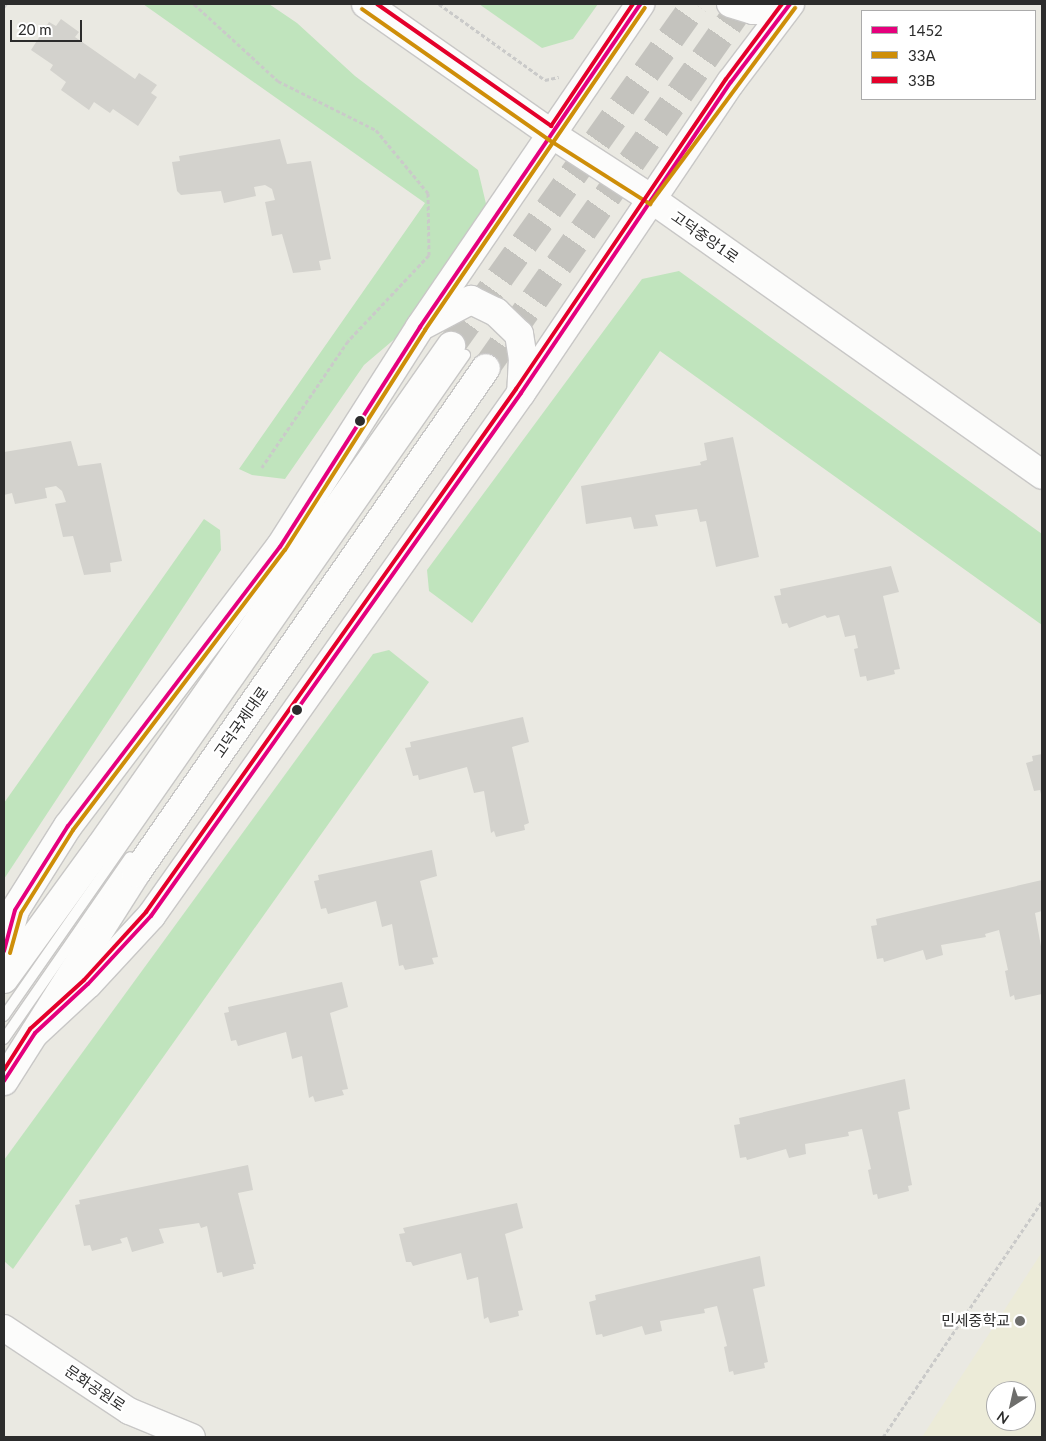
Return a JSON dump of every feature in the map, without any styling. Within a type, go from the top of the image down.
[{"type":"main road","name":"고덕중앙1로","points":[[366,4],[553,135],[650,198],[1042,475]]},
{"type":"main road","points":[[4,951],[15,910],[68,826],[280,546],[420,327],[553,135],[640,4]]},
{"type":"main road","points":[[35,1033],[88,984],[151,916],[521,393],[650,198],[790,4]]},
{"type":"main road","points":[[420,327],[471,300],[496,312],[519,334],[524,358],[521,393]]},
{"type":"main road","points":[[4,979],[100,847],[468,357]]},
{"type":"main road","name":"고덕국제대로","points":[[4,1082],[468,357]]},
{"type":"street","points":[[730,4],[753,11],[771,11],[781,4]]},
{"type":"street","name":"문화공원로","points":[[4,1328],[129,1411],[192,1437]]},
{"type":"lane","points":[[4,1016],[468,357]]},
{"type":"lane","points":[[4,1039],[134,852]]},
{"type":"path","points":[[194,4],[278,81],[376,130],[428,193],[428,255],[348,341],[262,467]]},
{"type":"path","points":[[439,4],[545,80],[561,77]]},
{"type":"path","points":[[883,1437],[1042,1201]]},
{"type":"shaded area","name":"민세중학교","points":[[1042,1252],[1042,1437],[922,1437]]},
{"type":"green space","points":[[143,4],[269,4],[297,23],[355,76],[478,170],[487,208],[404,331],[364,365],[285,479],[252,475],[239,469],[425,203]]},
{"type":"green space","points":[[479,4],[598,4],[573,39],[542,48]]},
{"type":"green space","points":[[679,271],[1042,534],[1042,625],[660,351],[472,623],[429,591],[427,570],[642,279]]},
{"type":"green space","points":[[204,519],[220,530],[221,550],[4,879],[4,803]]},
{"type":"green space","points":[[389,650],[429,682],[13,1269],[4,1261],[4,1160],[373,654]]},
{"type":"building","points":[[61,19],[79,32],[75,37],[135,79],[139,73],[157,85],[151,93],[157,97],[138,126],[113,109],[110,113],[94,102],[89,110],[61,90],[66,82],[50,70],[53,65],[31,50],[49,22],[56,26]]},
{"type":"building","points":[[280,139],[287,164],[311,161],[331,259],[319,261],[321,270],[293,273],[282,234],[272,236],[265,202],[275,200],[272,189],[265,185],[254,187],[256,196],[224,203],[221,191],[181,195],[177,191],[172,162],[180,161],[179,156]]},
{"type":"building","points":[[733,437],[759,557],[716,567],[706,521],[700,522],[697,509],[655,515],[658,526],[634,529],[631,517],[586,524],[581,486],[701,465],[700,462],[707,460],[704,443]]},
{"type":"building","points":[[71,441],[78,466],[101,463],[122,561],[110,563],[111,572],[84,575],[73,536],[63,537],[55,504],[66,502],[62,491],[56,486],[45,488],[47,498],[15,504],[12,493],[4,495],[4,452]]},
{"type":"building","points":[[891,566],[899,592],[883,596],[900,669],[894,670],[895,674],[867,681],[866,676],[860,677],[854,649],[858,648],[855,635],[845,637],[839,615],[827,618],[825,615],[789,628],[787,623],[782,624],[774,596],[781,595],[780,589]]},
{"type":"building","points":[[523,717],[529,742],[512,747],[529,823],[524,825],[525,830],[496,837],[494,831],[491,833],[484,791],[474,793],[467,767],[419,780],[418,775],[413,776],[405,748],[411,747],[410,742]]},
{"type":"building","points":[[1042,754],[1042,798],[1040,790],[1034,791],[1026,763],[1033,761],[1032,756]]},
{"type":"building","points":[[432,850],[437,876],[420,881],[438,957],[432,958],[434,964],[405,970],[403,965],[399,966],[392,924],[382,927],[376,901],[328,914],[326,908],[321,909],[314,881],[319,880],[318,875]]},
{"type":"building","points":[[1042,880],[1042,911],[1035,913],[1042,952],[1042,994],[1015,1000],[1014,995],[1010,997],[1005,971],[1008,970],[999,930],[985,934],[986,937],[941,945],[943,955],[926,960],[923,950],[884,962],[883,958],[877,959],[871,926],[877,925],[876,919]]},
{"type":"building","points":[[342,982],[348,1007],[330,1013],[348,1089],[342,1090],[344,1095],[315,1102],[313,1096],[309,1098],[302,1056],[292,1059],[286,1032],[238,1046],[236,1040],[231,1041],[224,1013],[229,1012],[228,1007]]},
{"type":"building","points":[[905,1079],[910,1109],[898,1112],[912,1185],[908,1186],[909,1191],[878,1199],[877,1194],[873,1195],[868,1170],[871,1169],[862,1129],[848,1132],[849,1136],[805,1144],[806,1154],[789,1158],[786,1149],[747,1160],[746,1157],[740,1158],[734,1125],[740,1124],[739,1118]]},
{"type":"building","points":[[248,1165],[253,1190],[238,1193],[256,1264],[253,1264],[254,1269],[223,1277],[222,1272],[217,1273],[207,1226],[201,1228],[199,1223],[159,1229],[164,1243],[132,1252],[127,1237],[120,1239],[122,1243],[92,1251],[90,1245],[84,1246],[75,1205],[80,1204],[79,1200]]},
{"type":"building","points":[[517,1203],[523,1228],[505,1234],[523,1310],[518,1311],[519,1316],[490,1323],[488,1317],[484,1319],[478,1277],[467,1280],[461,1253],[413,1266],[411,1262],[406,1262],[399,1234],[405,1233],[403,1228]]},
{"type":"building","points":[[760,1256],[765,1286],[753,1289],[768,1362],[764,1363],[765,1368],[734,1375],[733,1371],[729,1372],[724,1347],[727,1346],[717,1306],[704,1309],[705,1313],[660,1321],[662,1331],[645,1335],[642,1326],[603,1337],[602,1334],[596,1335],[589,1302],[596,1300],[595,1295]]},
{"type":"tunnel","points":[[451,346],[695,4]]},
{"type":"tunnel","points":[[486,368],[743,4]]},
{"type":"transit line","name":"33B","points":[[377,4],[551,126],[633,4]]},
{"type":"transit line","name":"1452","points":[[4,951],[15,910],[68,826],[280,547],[420,327],[640,4]]},
{"type":"transit line","name":"33B","points":[[4,1070],[30,1029],[84,980],[146,912],[516,389],[726,79],[782,4]]},
{"type":"transit line","name":"1452","points":[[4,1081],[35,1033],[88,984],[151,916],[521,393],[731,82],[790,4]]},
{"type":"transit line","name":"33A","points":[[10,953],[21,913],[73,830],[285,550],[425,330],[645,8]]},
{"type":"transit line","name":"33A","points":[[362,9],[549,140],[650,204],[795,8]]},
{"type":"place","name":"민세중학교","points":[[1020,1321]]}]
